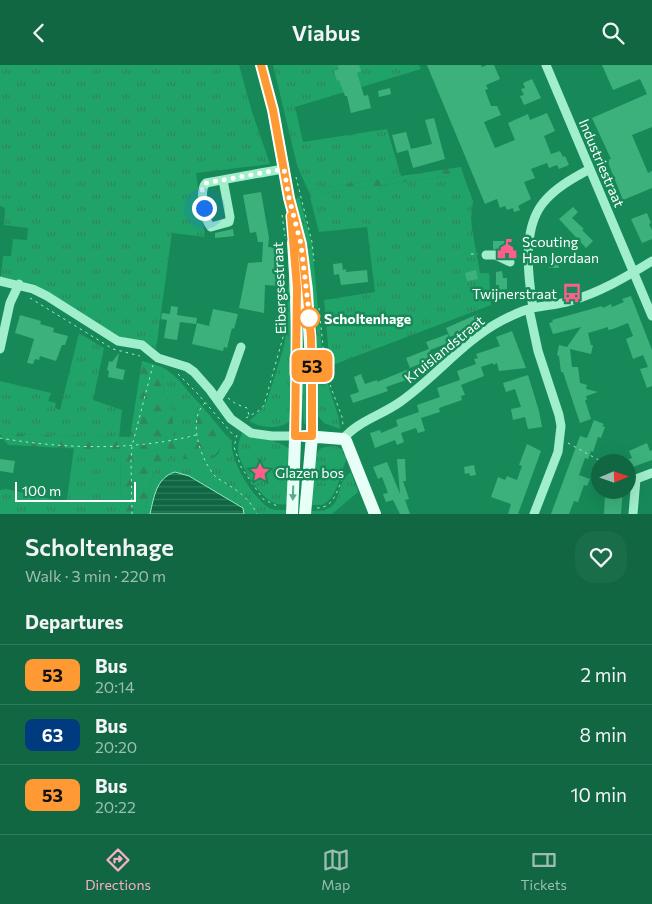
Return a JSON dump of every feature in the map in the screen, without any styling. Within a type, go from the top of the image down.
[{"type":"main road","name":"Eibergsestraat","points":[[261,65],[273,110],[289,198],[297,288],[292,514]]},
{"type":"main road","name":"Eibergsestraat","points":[[289,198],[301,244],[307,290],[312,382],[309,511]]},
{"type":"main road","points":[[295,436],[343,439],[346,441],[356,462],[375,514]]},
{"type":"street","name":"Industriestraat","points":[[546,65],[634,272]]},
{"type":"street","points":[[223,180],[230,217],[229,222],[211,227],[207,222],[202,188],[206,183],[284,169]]},
{"type":"street","points":[[534,514],[558,452],[560,439],[559,415],[538,351],[531,308],[530,229],[535,215],[552,194],[590,169]]},
{"type":"street","points":[[486,255],[495,255],[510,262]]},
{"type":"street","name":"Kruislandstraat","points":[[343,439],[357,426],[399,403],[416,390],[482,332],[514,314],[531,308],[569,302],[588,295],[652,261]]},
{"type":"street","points":[[634,272],[652,316]]},
{"type":"street","points":[[0,281],[19,285],[47,296],[118,341],[142,345],[158,358],[188,367],[219,396],[231,419],[251,433],[272,436],[295,436]]},
{"type":"street","points":[[0,349],[10,303],[19,285]]},
{"type":"street","points":[[219,396],[229,381],[241,347]]},
{"type":"street","points":[[632,514],[636,479],[652,473]]},
{"type":"path","points":[[282,216],[286,243]]},
{"type":"path","points":[[241,427],[245,418],[260,410],[264,405],[285,330],[283,301],[285,285]]},
{"type":"path","points":[[132,514],[132,446],[154,362]]},
{"type":"path","points":[[219,396],[247,409],[249,415]]},
{"type":"path","points":[[257,514],[252,504],[240,492],[214,476],[205,459],[196,435],[197,415],[199,409],[205,403],[236,438],[234,447],[236,457],[249,480],[263,499],[279,507]]},
{"type":"path","points":[[0,438],[37,444],[132,446],[160,443],[196,435]]},
{"type":"path","points":[[560,439],[591,456]]},
{"type":"path","points":[[309,511],[324,508],[331,503],[346,469],[356,462]]},
{"type":"green space","points":[[0,65],[239,65],[252,112],[270,164],[196,173],[205,237],[172,233],[156,349],[142,341],[120,337],[34,284],[1,277],[3,256],[11,256],[13,239],[27,240],[28,228],[4,225],[5,208],[0,206]]},
{"type":"green space","points":[[273,65],[419,65],[421,69],[295,107],[303,142],[387,129],[401,176],[308,190],[297,165]]},
{"type":"green space","points":[[461,167],[463,174],[324,193],[310,197],[308,190]]},
{"type":"green space","points":[[463,174],[473,201],[472,229],[480,273],[489,273],[491,305],[330,366],[324,300],[375,292],[367,227],[319,232],[310,197],[324,193]]},
{"type":"green space","points":[[299,196],[312,245],[324,371],[339,419],[340,429],[324,423],[317,415],[316,312],[310,296],[307,263],[296,200]]},
{"type":"green space","points":[[291,251],[292,418],[277,427],[265,427],[249,421],[267,401],[283,350],[288,326],[287,301]]},
{"type":"green space","points":[[79,333],[104,348],[93,400],[122,410],[119,437],[0,434],[0,381],[51,393],[48,401],[56,403],[55,408],[60,410]]},
{"type":"green space","points":[[306,338],[308,423],[305,424],[302,381]]},
{"type":"green space","points":[[142,361],[162,367],[164,396],[171,400],[174,439],[188,435],[195,437],[195,415],[200,404],[226,435],[217,453],[211,458],[205,461],[198,461],[171,456],[153,473],[144,514],[119,514],[121,502],[120,451],[7,445],[0,434],[130,437]]},
{"type":"green space","points":[[162,367],[178,380],[200,404],[195,415],[195,437],[174,439],[171,400],[164,396]]},
{"type":"green space","points":[[242,433],[281,444],[291,451],[289,504],[271,502],[259,491],[249,477],[238,453]]},
{"type":"green space","points":[[226,435],[232,441],[234,458],[238,468],[256,496],[269,508],[289,510],[289,514],[254,514],[236,493],[234,502],[189,476],[175,472],[160,483],[150,514],[144,514],[153,473],[171,456],[213,458],[218,454]]},
{"type":"green space","points":[[336,446],[343,450],[342,453],[346,456],[346,460],[334,492],[331,498],[321,505],[308,505],[313,467],[317,453],[324,447]]},
{"type":"green space","points":[[74,448],[120,451],[121,502],[119,514],[0,514],[0,490],[6,489],[64,502],[67,499]]},
{"type":"green space","points":[[351,472],[358,492],[332,514],[307,514],[308,511],[321,511],[329,508],[335,503],[341,485]]},
{"type":"green space","points":[[237,492],[242,496],[254,514],[244,514],[243,508],[234,502]]},
{"type":"shaded area","points":[[175,472],[189,476],[243,508],[244,514],[150,514],[160,483]]},
{"type":"building","points":[[338,65],[359,65],[361,71],[357,73],[364,96],[368,95],[371,108],[351,113],[347,96],[345,96],[339,80],[337,81],[334,71],[339,69]]},
{"type":"building","points":[[427,65],[481,65],[482,67],[494,65],[500,79],[486,85],[488,89],[485,90],[491,106],[497,106],[501,115],[484,122],[495,148],[515,140],[508,123],[528,114],[530,120],[547,113],[555,131],[544,136],[551,154],[560,151],[563,157],[565,156],[569,165],[559,169],[557,165],[549,168],[547,163],[531,169],[535,178],[524,182],[531,199],[518,206],[520,210],[514,212],[513,208],[507,210],[505,206],[500,208],[497,199],[485,204]]},
{"type":"building","points":[[602,65],[652,65],[652,127],[632,135],[648,173],[652,171],[652,188],[623,200],[607,160],[611,159],[592,118],[647,94],[640,79],[613,90]]},
{"type":"building","points":[[532,79],[541,98],[524,105],[520,96],[524,95],[521,89],[525,88],[523,83]]},
{"type":"building","points":[[390,88],[391,94],[379,97],[378,91]]},
{"type":"building","points":[[434,118],[445,159],[413,168],[408,150],[397,153],[392,135],[406,132],[411,149],[432,144],[425,120]]},
{"type":"building","points":[[261,192],[269,238],[268,247],[280,248],[280,260],[284,260],[283,270],[280,270],[279,286],[265,285],[264,313],[239,308],[248,263],[262,262],[263,242],[258,242],[256,232],[250,233],[243,195]]},
{"type":"building","points":[[573,207],[578,212],[572,218],[593,241],[586,248],[559,219]]},
{"type":"building","points":[[647,213],[651,223],[649,224],[652,230],[652,239],[642,243],[631,219]]},
{"type":"building","points":[[233,229],[234,236],[215,238],[215,233]]},
{"type":"building","points":[[493,241],[511,241],[511,251],[503,252],[493,249]]},
{"type":"building","points":[[568,256],[568,263],[558,263],[559,268],[549,268],[549,262],[541,262],[541,257]]},
{"type":"building","points":[[342,263],[343,270],[346,269],[346,272],[367,270],[368,282],[341,285],[339,274],[334,275],[333,264]]},
{"type":"building","points":[[476,270],[478,279],[467,281],[465,273]]},
{"type":"building","points":[[502,271],[503,278],[507,278],[507,289],[499,290],[499,285],[496,285],[496,272]]},
{"type":"building","points":[[631,296],[652,350],[652,386],[647,388],[640,369],[648,367],[643,355],[633,359],[626,339],[633,336],[628,323],[613,329],[608,330],[608,327],[588,333],[591,345],[593,345],[591,354],[570,349],[572,367],[578,367],[580,383],[587,385],[586,389],[598,392],[586,396],[587,400],[585,400],[591,419],[580,423],[563,372],[561,372],[559,356],[557,355],[559,345],[567,347],[581,327],[553,334],[549,323],[553,322],[552,320],[602,306],[603,308],[611,304],[612,307],[624,302],[622,299]]},
{"type":"building","points":[[171,306],[178,307],[177,315],[197,318],[196,324],[180,322],[177,340],[164,338],[167,320],[161,319],[162,313],[170,314]]},
{"type":"building","points":[[213,309],[238,314],[227,348],[224,347],[223,351],[192,344],[197,323],[209,326]]},
{"type":"building","points":[[478,314],[480,320],[469,325],[470,328],[450,337],[446,328]]},
{"type":"building","points":[[20,315],[41,321],[40,324],[54,328],[53,332],[68,336],[65,345],[62,345],[56,361],[40,356],[39,360],[35,359],[33,364],[27,363],[34,339],[15,333]]},
{"type":"building","points":[[512,331],[526,368],[499,371],[497,363],[481,367],[484,376],[461,385],[465,395],[461,396],[462,400],[439,408],[440,412],[421,418],[425,431],[418,433],[416,428],[401,433],[404,442],[397,445],[395,440],[375,448],[370,433],[380,430],[381,433],[398,426],[396,420],[419,412],[417,405],[440,397],[437,388],[460,380],[457,371],[476,364],[474,359],[478,358],[476,354],[500,346],[496,337]]},
{"type":"building","points":[[448,334],[451,342],[430,350],[434,358],[410,368],[406,358],[429,349],[426,342]]},
{"type":"building","points":[[119,353],[116,368],[125,370],[123,380],[108,377],[109,361],[112,362]]},
{"type":"building","points":[[409,369],[412,378],[386,387],[388,391],[353,403],[350,395],[359,392],[354,377],[361,374],[365,384],[377,380],[377,382]]},
{"type":"building","points":[[528,375],[542,427],[528,429],[525,417],[513,420],[511,409],[521,407],[515,389],[506,392],[503,383]]},
{"type":"building","points":[[594,420],[604,424],[602,426],[605,427],[601,438],[598,437],[593,452],[591,451],[588,459],[585,458],[579,475],[590,479],[587,486],[584,485],[578,502],[574,501],[569,514],[551,514],[580,436],[587,438]]},
{"type":"building","points":[[647,443],[650,451],[652,450],[652,460],[636,466],[636,454],[630,454],[629,451]]},
{"type":"building","points":[[527,444],[541,451],[518,514],[508,514],[511,504],[491,497],[498,477],[505,480],[507,476],[517,480],[522,466],[519,465]]},
{"type":"building","points":[[0,459],[15,461],[13,473],[0,471]]},
{"type":"building","points":[[397,459],[405,459],[406,481],[403,481],[409,499],[405,500],[410,514],[400,514],[393,500],[386,502],[383,494],[388,493],[382,477],[378,479],[373,467],[387,462],[400,494]]},
{"type":"building","points":[[474,465],[476,475],[470,476],[469,473],[465,474],[464,467]]},
{"type":"building","points":[[605,499],[622,499],[621,514],[604,514]]},
{"type":"bus line","name":"53","points":[[261,65],[273,110],[289,198],[301,244],[311,337],[312,436],[295,436],[297,288],[291,216]]},
{"type":"place","name":"Scouting Han Jordaan","points":[[507,249]]},
{"type":"place","name":"Twijnerstraat","points":[[572,293]]},
{"type":"place","name":"Scholtenhage","points":[[309,318]]},
{"type":"place","name":"Glazen bos","points":[[260,472]]},
{"type":"route","points":[[204,208],[202,188],[206,183],[284,169],[289,198],[301,244],[310,321],[309,318]]}]
